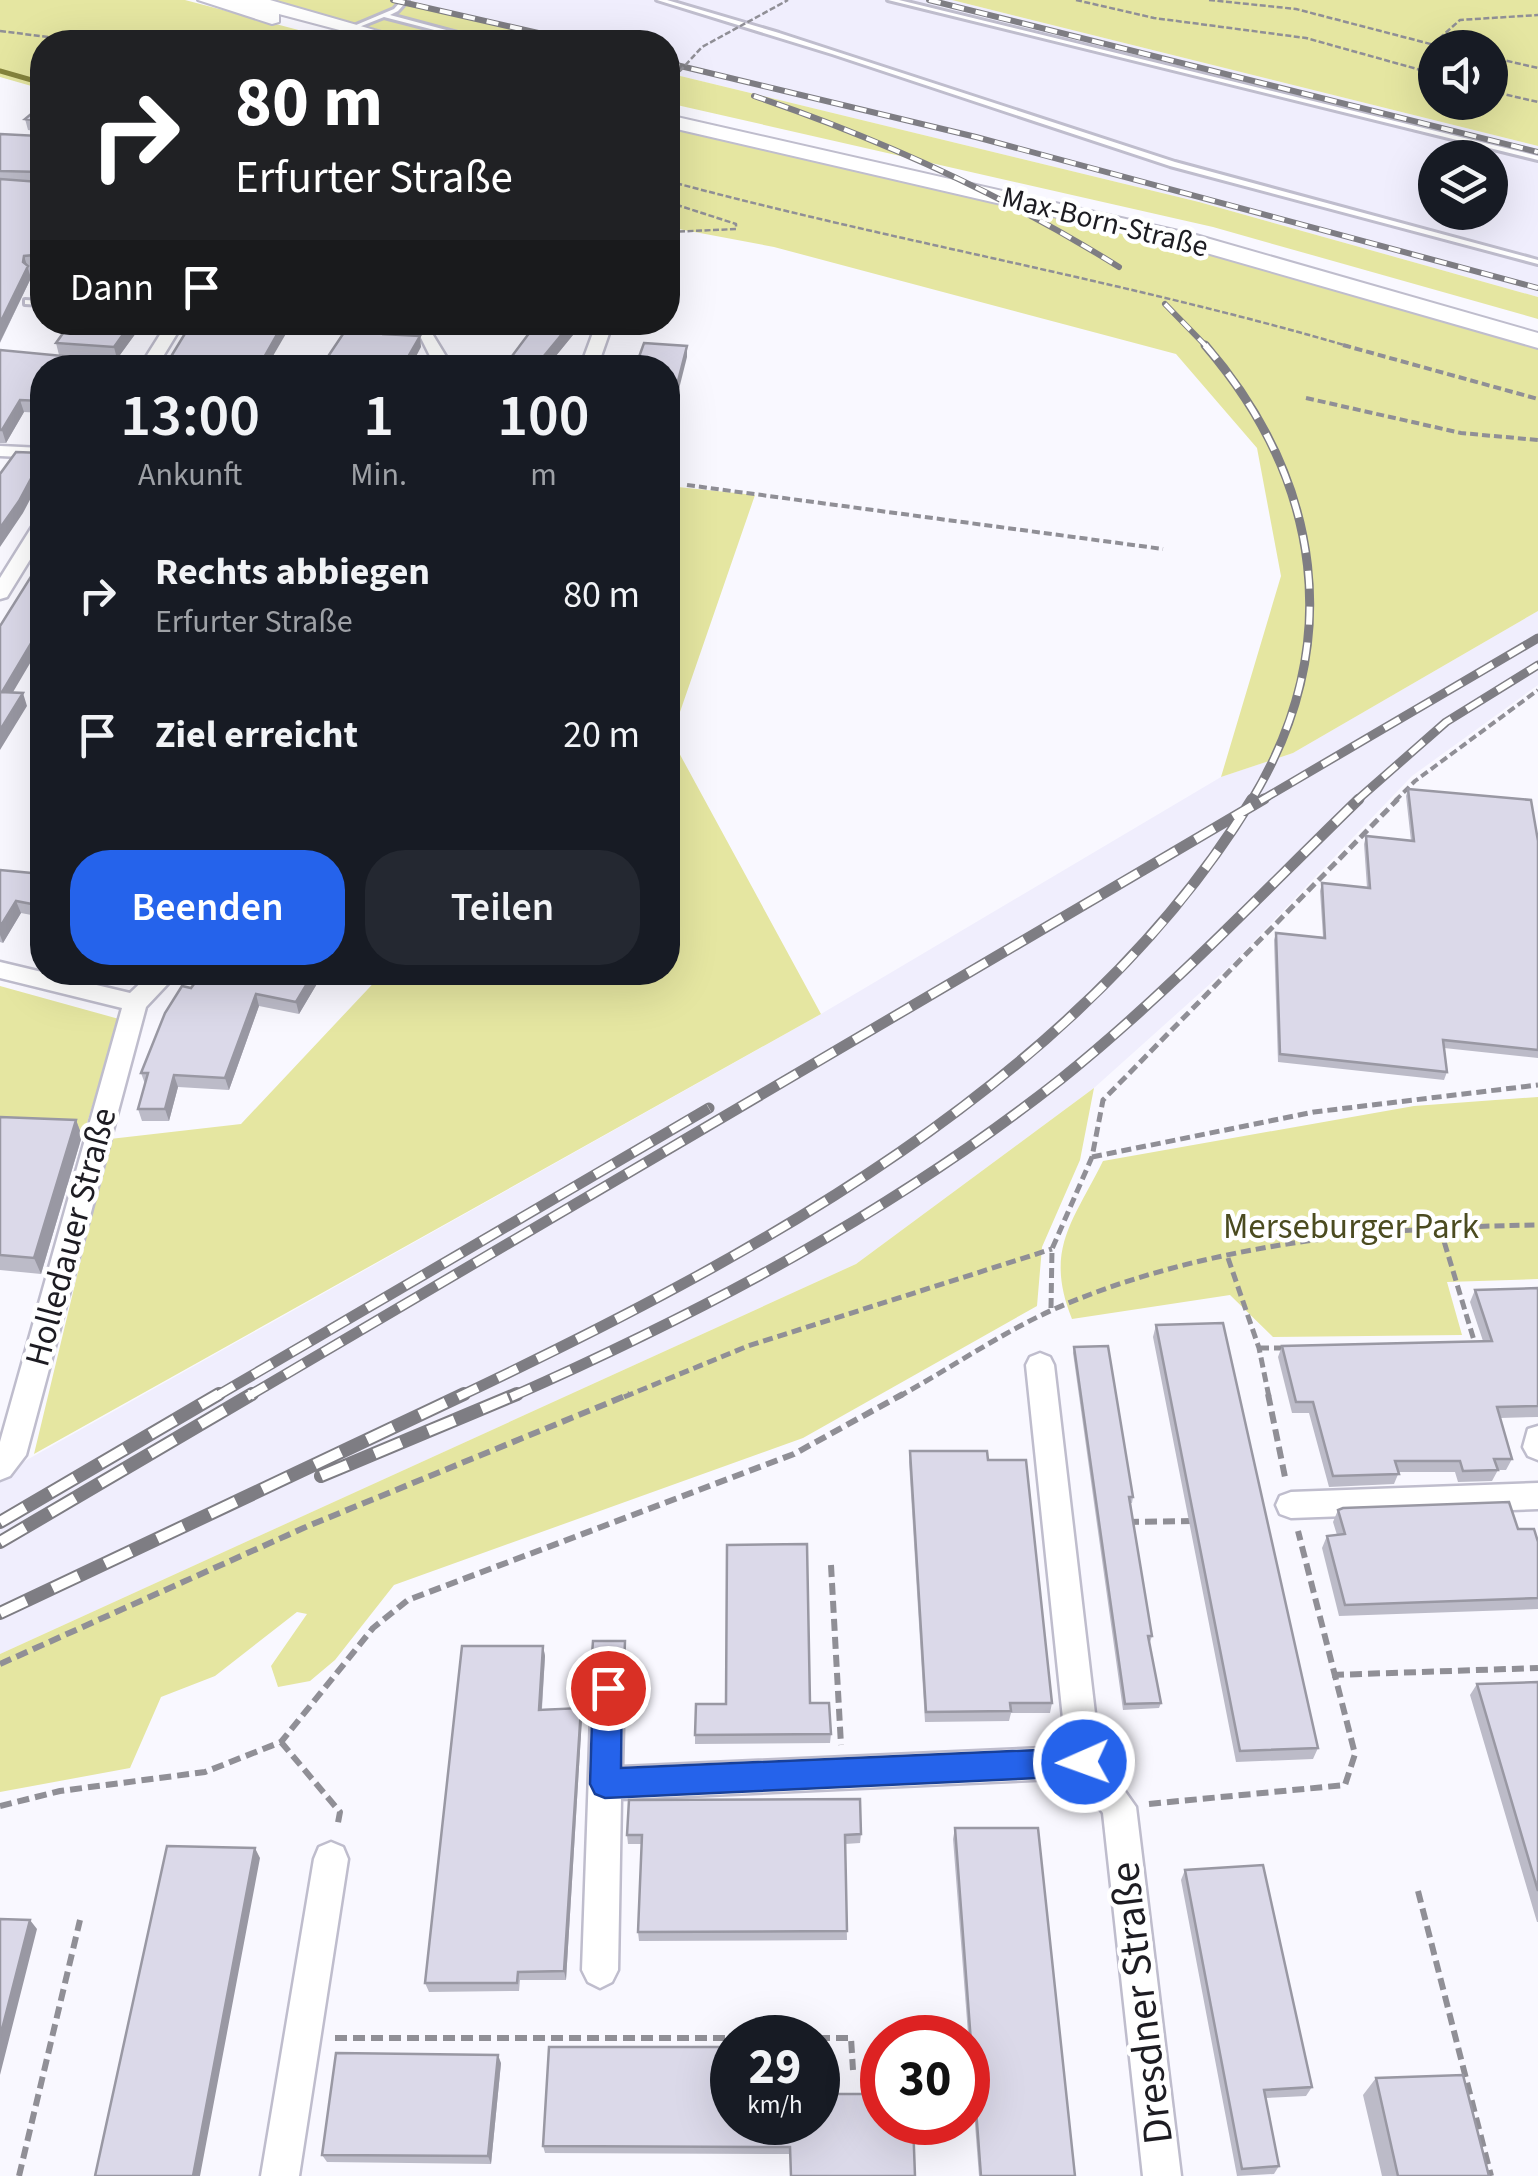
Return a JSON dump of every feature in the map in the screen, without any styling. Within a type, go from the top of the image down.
[{"type":"main road","points":[[207,0],[336,30]]},
{"type":"main road","points":[[248,0],[342,30]]},
{"type":"main road","name":"Max-Born-Straße","points":[[680,112],[1203,230],[1538,326]]},
{"type":"main road","name":"Max-Born-Straße","points":[[680,124],[1188,240],[1538,341]]},
{"type":"street","points":[[0,451],[30,452]]},
{"type":"street","points":[[0,592],[30,545]]},
{"type":"street","points":[[0,970],[30,977]]},
{"type":"street","points":[[61,985],[135,1003],[154,985]]},
{"type":"street","name":"Holledauer Straße","points":[[0,1467],[10,1455],[135,1003]]},
{"type":"street","points":[[1040,1366],[1084,1762],[1120,1807]]},
{"type":"street","points":[[1291,1506],[1538,1496]]},
{"type":"street","points":[[600,1970],[608,1688]]},
{"type":"street","points":[[605,1784],[1084,1762]]},
{"type":"street","name":"Dresdner Straße","points":[[1120,1807],[1162,2176]]},
{"type":"street","points":[[280,2176],[331,1859]]},
{"type":"lane","points":[[364,30],[405,0]]},
{"type":"lane","points":[[660,0],[776,31],[934,89],[1124,149],[1538,262]]},
{"type":"lane","points":[[892,0],[1538,158]]},
{"type":"lane","points":[[384,15],[440,30]]},
{"type":"path","points":[[680,70],[702,46],[788,0]]},
{"type":"path","points":[[1076,0],[1164,20],[1290,36],[1362,50],[1418,68]]},
{"type":"path","points":[[1209,0],[1296,9],[1418,40]]},
{"type":"path","points":[[1448,30],[1460,20],[1538,14]]},
{"type":"path","points":[[0,30],[30,34]]},
{"type":"path","points":[[1508,62],[1538,68]]},
{"type":"path","points":[[1508,95],[1538,102]]},
{"type":"path","points":[[680,184],[782,214],[1211,308],[1418,370],[1538,399]]},
{"type":"path","points":[[680,206],[736,224],[736,228],[680,231]]},
{"type":"path","points":[[1306,398],[1462,433],[1538,440]]},
{"type":"path","points":[[680,485],[1163,548]]},
{"type":"path","points":[[1051,1308],[1052,1249],[1092,1157],[1104,1100],[1415,781],[1538,690]]},
{"type":"path","points":[[1092,1157],[1191,1134],[1436,1092],[1538,1085]]},
{"type":"path","points":[[0,1806],[60,1791],[205,1772],[281,1742],[316,1692],[373,1628],[408,1600],[794,1454],[1025,1327],[1051,1308],[1228,1258],[1327,1238],[1440,1227],[1538,1225]]},
{"type":"path","points":[[1440,1227],[1482,1360]]},
{"type":"path","points":[[0,1664],[308,1526],[748,1346],[1052,1249]]},
{"type":"path","points":[[1460,1292],[1480,1291]]},
{"type":"path","points":[[1456,1346],[1476,1345]]},
{"type":"path","points":[[1259,1348],[1298,1348]]},
{"type":"path","points":[[1117,1522],[1196,1520]]},
{"type":"path","points":[[832,1565],[842,1772]]},
{"type":"path","points":[[1332,1676],[1538,1668]]},
{"type":"path","points":[[281,1742],[340,1812],[331,1859]]},
{"type":"path","points":[[1120,1807],[1345,1785],[1354,1754]]},
{"type":"path","points":[[1418,1891],[1491,2176]]},
{"type":"path","points":[[18,2176],[80,1920]]},
{"type":"path","points":[[302,2038],[710,2038]]},
{"type":"path","points":[[840,2038],[852,2038],[853,2070]]},
{"type":"shaded area","points":[[407,0],[952,0],[1418,116],[1418,120],[1434,120],[1538,146],[1538,297],[1199,202],[680,76],[680,30],[513,30]]},
{"type":"shaded area","points":[[1538,611],[1538,685],[1412,776],[1230,966],[1094,1088],[856,1264],[0,1654],[0,1475],[821,1014],[1221,777],[1293,753]]},
{"type":"green space","points":[[0,0],[185,0],[299,30],[30,30],[30,86],[0,77]]},
{"type":"green space","points":[[266,0],[407,0],[513,30],[380,30]]},
{"type":"green space","points":[[952,0],[1538,0],[1538,146],[1434,120],[1508,120],[1508,30],[1418,30],[1418,116]]},
{"type":"green space","points":[[680,76],[1199,202],[1538,297],[1538,319],[1213,227],[680,106]]},
{"type":"green space","points":[[680,131],[1185,247],[1538,348],[1538,611],[1293,753],[1221,777],[1281,576],[1257,448],[1176,354],[774,247],[680,229]]},
{"type":"green space","points":[[680,487],[755,495],[680,712]]},
{"type":"green space","points":[[680,755],[821,1014],[34,1454],[110,1139],[241,1124],[372,985],[680,985]]},
{"type":"green space","points":[[0,986],[119,1019],[83,1136],[0,1131]]},
{"type":"green space","points":[[1094,1088],[1080,1160],[1042,1247],[1037,1306],[803,1438],[394,1585],[335,1660],[310,1681],[278,1687],[271,1666],[307,1614],[297,1612],[215,1676],[161,1697],[130,1768],[0,1792],[0,1654],[856,1264]]},
{"type":"green space","name":"Merseburger Park","points":[[1538,1097],[1538,1279],[1447,1282],[1462,1335],[1273,1337],[1230,1295],[1072,1319],[1064,1295],[1062,1254],[1073,1219],[1103,1161],[1414,1106]]},
{"type":"building","points":[[0,134],[30,136],[30,172],[0,171]]},
{"type":"building","points":[[0,179],[30,181],[30,255],[24,256],[23,262],[28,266],[0,323]]},
{"type":"building","points":[[62,335],[123,335],[114,347],[56,343]]},
{"type":"building","points":[[184,335],[277,335],[265,355],[172,355]]},
{"type":"building","points":[[342,335],[420,336],[409,355],[329,355]]},
{"type":"building","points":[[528,335],[561,335],[545,355],[513,355]]},
{"type":"building","points":[[644,343],[687,346],[680,373],[680,355],[640,355]]},
{"type":"building","points":[[0,350],[52,355],[30,355],[30,400],[20,400],[0,430]]},
{"type":"building","points":[[16,452],[30,453],[30,480],[0,528],[0,474]]},
{"type":"building","points":[[30,578],[30,645],[2,692],[23,693],[0,730],[0,626]]},
{"type":"building","points":[[1408,789],[1531,800],[1538,841],[1538,1050],[1443,1040],[1447,1072],[1280,1054],[1276,933],[1325,938],[1322,883],[1370,888],[1366,836],[1414,841]]},
{"type":"building","points":[[0,870],[30,873],[30,904],[16,901],[0,927]]},
{"type":"building","points":[[306,985],[296,1002],[256,994],[225,1078],[174,1075],[165,1109],[138,1109],[148,1073],[141,1073],[165,1013],[182,986]]},
{"type":"building","points":[[0,1117],[76,1120],[34,1258],[0,1255]]},
{"type":"building","points":[[1538,1288],[1538,1406],[1497,1407],[1512,1459],[1494,1459],[1498,1470],[1463,1471],[1460,1461],[1395,1461],[1399,1474],[1333,1476],[1313,1402],[1296,1402],[1282,1346],[1492,1341],[1475,1290]]},
{"type":"building","points":[[1223,1323],[1318,1748],[1240,1751],[1156,1325]]},
{"type":"building","points":[[1108,1346],[1133,1497],[1129,1497],[1152,1636],[1148,1636],[1161,1703],[1125,1704],[1074,1347]]},
{"type":"building","points":[[910,1451],[987,1451],[988,1460],[1026,1460],[1052,1703],[1010,1703],[1011,1711],[926,1712]]},
{"type":"building","points":[[1509,1502],[1518,1529],[1534,1529],[1538,1542],[1538,1598],[1345,1605],[1327,1536],[1345,1534],[1338,1510]]},
{"type":"building","points":[[807,1544],[810,1703],[829,1703],[831,1734],[695,1735],[696,1704],[726,1704],[727,1545]]},
{"type":"building","points":[[593,1641],[625,1641],[624,1668],[606,1664],[591,1669]]},
{"type":"building","points":[[462,1646],[543,1646],[539,1710],[581,1708],[564,1971],[518,1972],[517,1983],[425,1983]]},
{"type":"building","points":[[1538,1682],[1538,1891],[1477,1684]]},
{"type":"building","points":[[860,1799],[861,1834],[845,1835],[847,1931],[638,1932],[642,1835],[627,1835],[629,1800]]},
{"type":"building","points":[[955,1828],[1038,1828],[1075,2176],[981,2176],[979,2145],[990,2145],[990,2015],[969,2015]]},
{"type":"building","points":[[167,1846],[255,1848],[193,2176],[95,2176]]},
{"type":"building","points":[[1263,1865],[1312,2087],[1264,2090],[1279,2166],[1242,2169],[1185,1870]]},
{"type":"building","points":[[0,1919],[30,1920],[0,2037]]},
{"type":"building","points":[[549,2047],[710,2047],[710,2145],[840,2145],[840,2094],[860,2094],[860,2145],[914,2145],[915,2176],[791,2176],[790,2147],[543,2146]]},
{"type":"building","points":[[336,2053],[498,2055],[488,2156],[322,2155]]},
{"type":"building","points":[[1463,2075],[1489,2176],[1398,2176],[1376,2078]]},
{"type":"waterway","points":[[0,71],[30,80]]},
{"type":"railway","points":[[393,0],[525,30]]},
{"type":"railway","points":[[929,0],[1538,152]]},
{"type":"railway","points":[[680,66],[976,137],[1538,288]]},
{"type":"railway","points":[[754,96],[942,171],[1032,216],[1119,267]]},
{"type":"railway","points":[[1165,304],[1207,347]]},
{"type":"railway","points":[[1205,345],[1244,397],[1275,452],[1296,508],[1307,566],[1309,624],[1300,683],[1281,742],[1251,801]]},
{"type":"railway","points":[[1260,801],[1538,638]]},
{"type":"railway","points":[[1356,801],[1446,722],[1538,665]]},
{"type":"railway","points":[[1243,811],[1252,799]]},
{"type":"railway","points":[[1243,811],[1264,799]]},
{"type":"railway","points":[[511,1397],[655,1330],[796,1255],[865,1215],[997,1127],[1138,1013],[1359,799]]},
{"type":"railway","points":[[247,1397],[1243,811]]},
{"type":"railway","points":[[458,1397],[681,1285],[792,1222],[900,1152],[1002,1076],[1096,992],[1180,900],[1243,811]]},
{"type":"railway","points":[[215,1397],[709,1108]]},
{"type":"railway","points":[[0,1522],[219,1394]]},
{"type":"railway","points":[[0,1542],[252,1394]]},
{"type":"railway","points":[[0,1613],[464,1394]]},
{"type":"railway","points":[[321,1476],[517,1394]]},
{"type":"route","points":[[608,1688],[605,1784],[1084,1762]]}]
